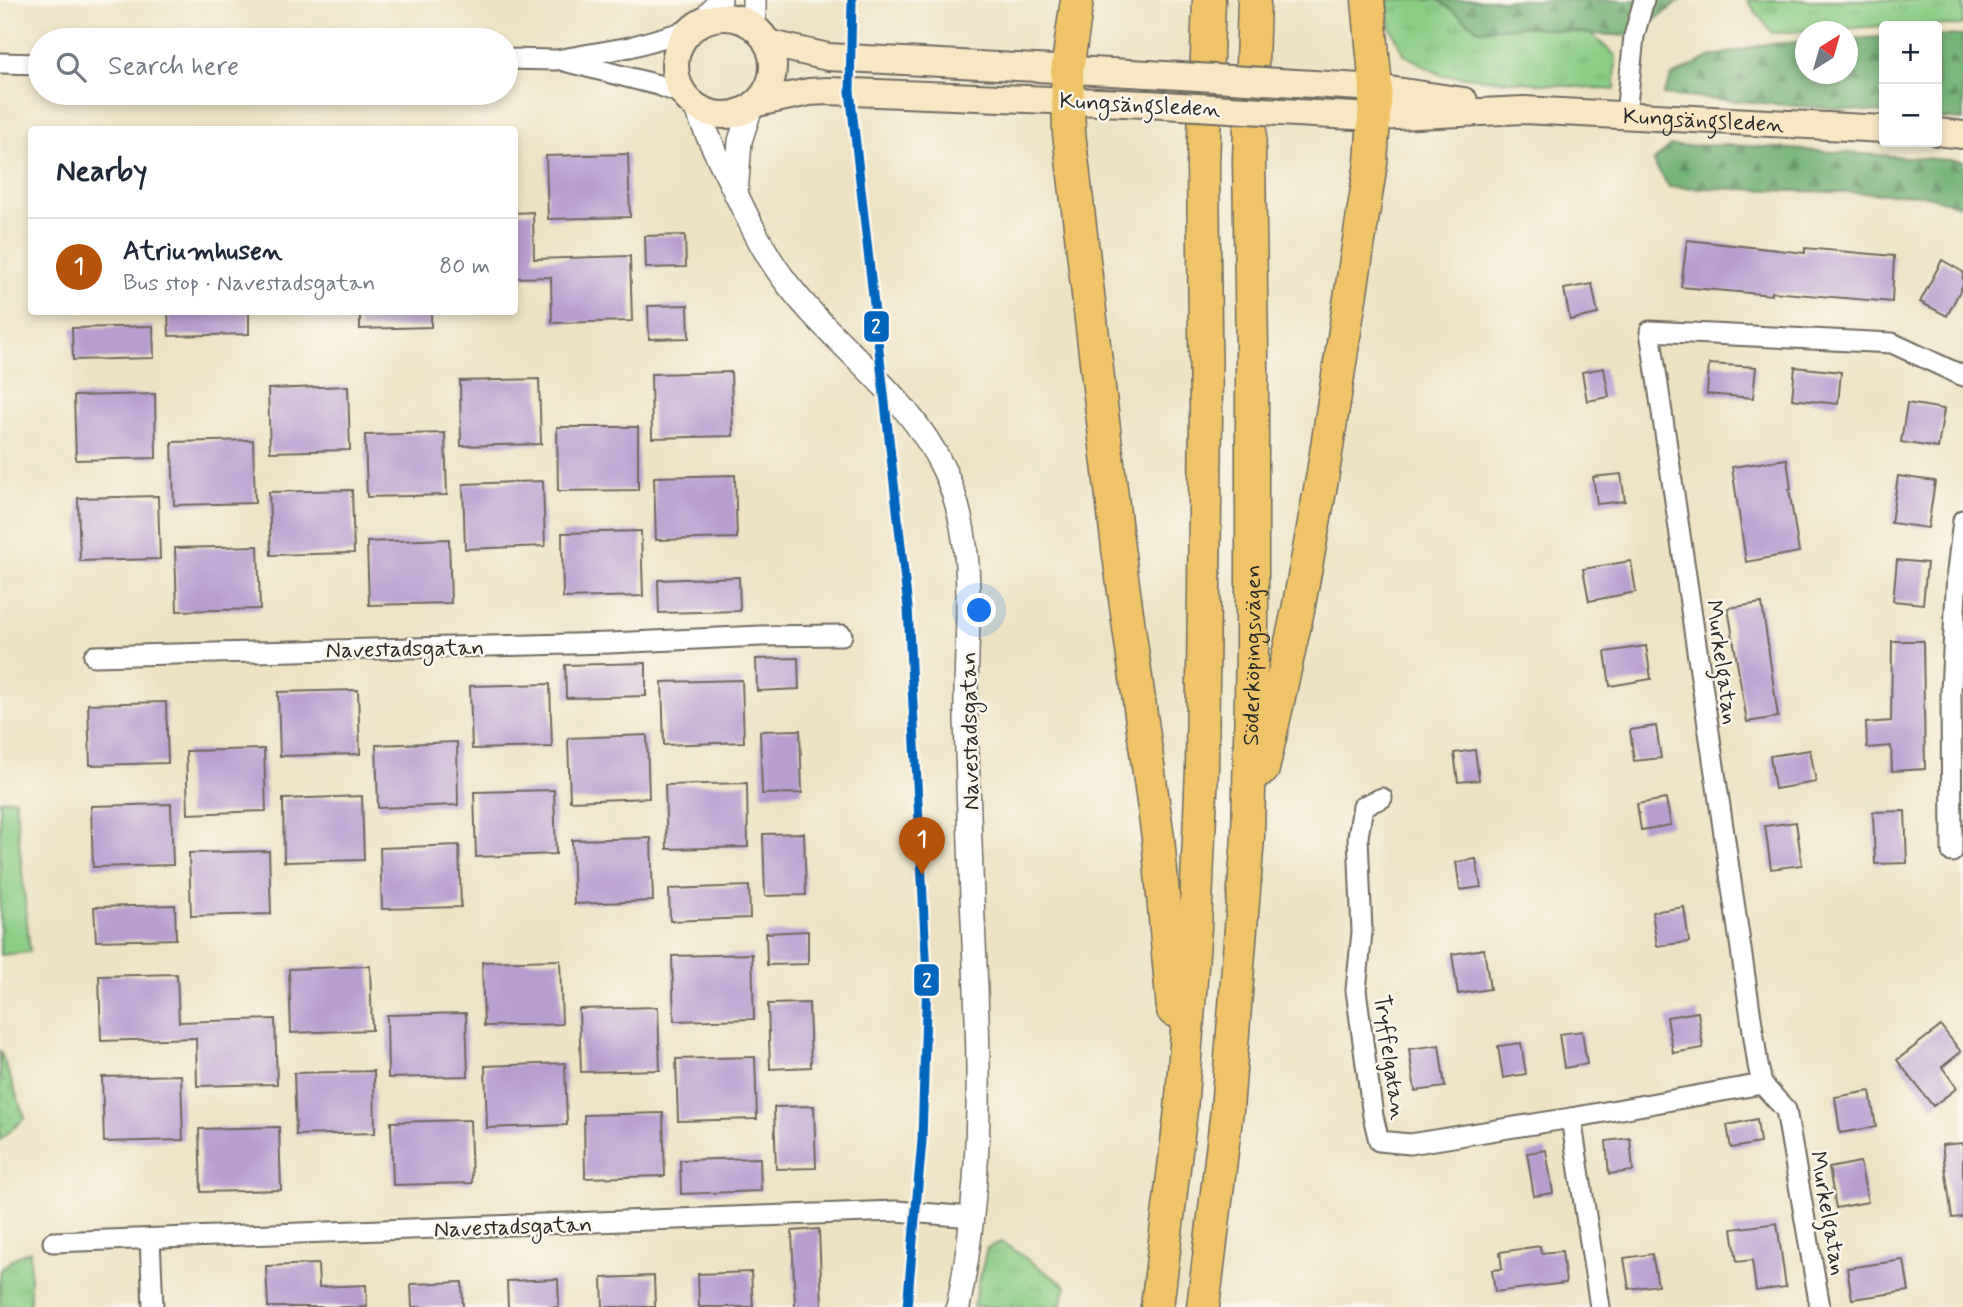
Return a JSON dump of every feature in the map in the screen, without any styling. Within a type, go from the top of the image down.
[{"type":"highway","points":[[1077,0],[1068,86],[1069,133],[1091,327],[1158,838],[1181,1110]]},
{"type":"highway","name":"Söderköpingsvägen","points":[[1157,1307],[1181,1110],[1195,926],[1202,769],[1206,426],[1203,165],[1209,0]]},
{"type":"highway","name":"Söderköpingsvägen","points":[[1203,1307],[1227,1110],[1248,837],[1252,650],[1249,160],[1254,0]]},
{"type":"highway","points":[[1248,837],[1298,610],[1346,331],[1376,103],[1368,0]]},
{"type":"main road","points":[[714,18],[735,18],[761,35],[773,69],[770,83],[754,105],[730,115],[718,115],[689,99],[680,86],[676,70],[677,53],[684,38],[697,26],[714,18]]},
{"type":"main road","name":"Kungsängsleden","points":[[761,35],[810,55],[1068,86],[1147,104],[1314,114],[1376,103],[1879,129]]},
{"type":"main road","name":"Kungsängsleden","points":[[754,105],[808,92],[1068,86],[1148,74],[1312,84],[1376,103]]},
{"type":"main road","points":[[1942,133],[1963,135]]},
{"type":"street","points":[[518,59],[556,60],[631,47],[697,26],[720,0]]},
{"type":"street","points":[[754,0],[761,35]]},
{"type":"street","points":[[1626,115],[1634,36],[1644,0]]},
{"type":"street","points":[[556,60],[658,85],[689,99]]},
{"type":"street","points":[[0,63],[28,64]]},
{"type":"street","name":"Navestadsgatan","points":[[689,99],[757,236],[786,282],[918,424],[944,470],[961,518],[969,575],[966,716],[979,1128],[972,1217],[958,1307]]},
{"type":"street","points":[[736,194],[740,141],[754,105]]},
{"type":"street","name":"Murkelgatan","points":[[1820,1307],[1786,1110],[1762,1084],[1650,331],[1892,343],[1963,376]]},
{"type":"street","points":[[1952,852],[1951,691],[1957,571],[1963,520]]},
{"type":"street","name":"Navestadsgatan","points":[[94,656],[842,635]]},
{"type":"street","name":"Tryffelgatan","points":[[1382,798],[1363,806],[1358,837],[1362,932],[1356,990],[1373,1116],[1379,1141],[1410,1144],[1762,1084]]},
{"type":"street","points":[[1572,1118],[1600,1307]]},
{"type":"street","name":"Navestadsgatan","points":[[53,1242],[897,1211],[972,1217]]},
{"type":"street","points":[[150,1239],[153,1307]]},
{"type":"green space","points":[[1387,0],[1438,0],[1479,30],[1521,26],[1591,34],[1616,56],[1615,90],[1441,75],[1405,55],[1390,26]]},
{"type":"green space","points":[[1438,0],[1681,0],[1634,36],[1521,26],[1479,30]]},
{"type":"green space","points":[[1747,0],[1963,0],[1963,25],[1942,25],[1942,21],[1879,21],[1879,26],[1858,28],[1858,21],[1795,21],[1795,32],[1772,33]]},
{"type":"green space","points":[[1942,35],[1963,36],[1963,120],[1942,118]]},
{"type":"green space","points":[[1879,37],[1879,113],[1663,95],[1672,76],[1710,57],[1766,44],[1795,43],[1795,84],[1858,84],[1858,38]]},
{"type":"green space","points":[[1734,145],[1963,161],[1963,206],[1923,195],[1669,187],[1653,162],[1670,146]]},
{"type":"green space","points":[[15,799],[30,952],[0,955],[0,800]]},
{"type":"green space","points":[[0,1050],[25,1118],[0,1140]]},
{"type":"green space","points":[[1002,1242],[1066,1286],[1060,1307],[973,1307],[987,1248]]},
{"type":"green space","points":[[30,1251],[30,1307],[0,1307],[0,1270],[16,1257]]},
{"type":"building","points":[[628,154],[630,217],[548,219],[546,156]]},
{"type":"building","points":[[533,212],[534,259],[630,256],[632,321],[552,323],[551,277],[518,278],[518,213]]},
{"type":"building","points":[[685,235],[686,267],[646,268],[645,236]]},
{"type":"building","points":[[1687,240],[1805,253],[1805,248],[1894,256],[1892,302],[1681,287]]},
{"type":"building","points":[[1942,260],[1963,272],[1963,285],[1947,316],[1920,302]]},
{"type":"building","points":[[1592,284],[1598,314],[1570,320],[1564,289]]},
{"type":"building","points":[[688,305],[689,338],[649,339],[648,306]]},
{"type":"building","points":[[168,315],[249,315],[249,334],[169,336]]},
{"type":"building","points":[[360,315],[431,315],[431,327],[360,329]]},
{"type":"building","points":[[153,326],[154,358],[73,360],[72,328]]},
{"type":"building","points":[[1709,364],[1756,367],[1753,398],[1707,394]]},
{"type":"building","points":[[1795,367],[1841,372],[1838,404],[1792,399]]},
{"type":"building","points":[[1604,368],[1609,397],[1587,401],[1582,372]]},
{"type":"building","points":[[731,372],[733,436],[652,438],[651,374]]},
{"type":"building","points":[[539,379],[541,444],[461,446],[460,381]]},
{"type":"building","points":[[348,386],[350,450],[270,452],[268,389]]},
{"type":"building","points":[[155,394],[156,458],[76,460],[74,396]]},
{"type":"building","points":[[1907,403],[1944,409],[1938,448],[1901,442]]},
{"type":"building","points":[[557,427],[638,427],[638,490],[558,491]]},
{"type":"building","points":[[445,433],[447,495],[367,497],[365,435]]},
{"type":"building","points":[[253,440],[255,503],[174,505],[172,442]]},
{"type":"building","points":[[1787,459],[1799,552],[1746,562],[1732,467]]},
{"type":"building","points":[[1621,474],[1625,501],[1597,504],[1593,477]]},
{"type":"building","points":[[735,475],[737,538],[656,540],[654,477]]},
{"type":"building","points":[[1898,476],[1935,481],[1928,528],[1891,523]]},
{"type":"building","points":[[543,481],[545,546],[465,549],[463,484]]},
{"type":"building","points":[[352,490],[354,553],[271,555],[269,492]]},
{"type":"building","points":[[158,496],[160,559],[80,561],[78,498]]},
{"type":"building","points":[[641,531],[643,596],[563,598],[562,533]]},
{"type":"building","points":[[449,539],[451,603],[369,605],[367,542]]},
{"type":"building","points":[[258,546],[260,609],[177,611],[175,548]]},
{"type":"building","points":[[1897,560],[1927,563],[1923,604],[1893,601]]},
{"type":"building","points":[[1631,561],[1636,592],[1589,601],[1583,569]]},
{"type":"building","points":[[739,577],[740,611],[659,613],[658,580]]},
{"type":"building","points":[[1762,603],[1778,717],[1747,722],[1728,608]]},
{"type":"building","points":[[1892,641],[1923,641],[1925,769],[1892,771],[1891,746],[1867,748],[1866,723],[1891,721]]},
{"type":"building","points":[[1646,646],[1651,679],[1610,686],[1605,652]]},
{"type":"building","points":[[798,658],[799,689],[757,691],[756,659]]},
{"type":"building","points":[[646,663],[646,696],[566,698],[565,665]]},
{"type":"building","points":[[742,680],[744,742],[664,745],[662,682]]},
{"type":"building","points":[[550,684],[552,747],[472,749],[470,686]]},
{"type":"building","points":[[358,690],[360,754],[280,756],[278,692]]},
{"type":"building","points":[[166,702],[168,763],[90,765],[88,704]]},
{"type":"building","points":[[1656,726],[1661,758],[1634,761],[1630,730]]},
{"type":"building","points":[[800,730],[802,793],[762,794],[760,731]]},
{"type":"building","points":[[647,735],[649,798],[570,801],[568,738]]},
{"type":"building","points":[[457,742],[458,805],[378,808],[376,745]]},
{"type":"building","points":[[264,749],[266,811],[188,814],[186,751]]},
{"type":"building","points":[[1475,750],[1479,780],[1458,782],[1454,753]]},
{"type":"building","points":[[1810,750],[1816,782],[1775,789],[1770,756]]},
{"type":"building","points":[[747,783],[748,847],[667,849],[665,785]]},
{"type":"building","points":[[554,790],[556,854],[476,857],[474,792]]},
{"type":"building","points":[[362,796],[364,860],[284,862],[283,799]]},
{"type":"building","points":[[1666,799],[1671,825],[1641,830],[1637,804]]},
{"type":"building","points":[[171,804],[173,865],[93,867],[91,806]]},
{"type":"building","points":[[1905,811],[1907,863],[1875,864],[1873,812]]},
{"type":"building","points":[[1796,822],[1802,865],[1771,869],[1765,826]]},
{"type":"building","points":[[804,833],[806,895],[765,896],[763,834]]},
{"type":"building","points":[[651,838],[653,901],[574,904],[572,840]]},
{"type":"building","points":[[459,845],[461,907],[382,909],[380,848]]},
{"type":"building","points":[[269,851],[271,914],[191,916],[189,853]]},
{"type":"building","points":[[1476,859],[1481,887],[1460,890],[1456,862]]},
{"type":"building","points":[[749,886],[750,918],[670,921],[669,889]]},
{"type":"building","points":[[175,905],[176,939],[96,941],[94,907]]},
{"type":"building","points":[[1684,907],[1689,942],[1657,946],[1652,912]]},
{"type":"building","points":[[808,931],[808,964],[767,965],[766,933]]},
{"type":"building","points":[[1484,949],[1490,989],[1458,994],[1452,954]]},
{"type":"building","points":[[752,954],[754,1019],[674,1021],[672,956]]},
{"type":"building","points":[[560,960],[562,1024],[484,1026],[482,962]]},
{"type":"building","points":[[370,966],[372,1030],[291,1033],[289,969]]},
{"type":"building","points":[[177,974],[179,1022],[275,1019],[277,1084],[197,1086],[196,1038],[101,1041],[99,976]]},
{"type":"building","points":[[809,1003],[811,1067],[770,1069],[768,1004]]},
{"type":"building","points":[[658,1007],[660,1070],[581,1072],[579,1009]]},
{"type":"building","points":[[1698,1012],[1703,1048],[1673,1053],[1667,1017]]},
{"type":"building","points":[[466,1013],[468,1076],[388,1078],[387,1015]]},
{"type":"building","points":[[1941,1026],[1961,1052],[1942,1067],[1957,1088],[1933,1106],[1897,1060]]},
{"type":"building","points":[[1582,1031],[1587,1064],[1564,1068],[1559,1034]]},
{"type":"building","points":[[1521,1043],[1526,1074],[1503,1078],[1498,1046]]},
{"type":"building","points":[[1439,1045],[1445,1087],[1415,1091],[1409,1049]]},
{"type":"building","points":[[755,1057],[757,1119],[678,1121],[676,1059]]},
{"type":"building","points":[[565,1063],[567,1125],[487,1128],[485,1066]]},
{"type":"building","points":[[374,1071],[375,1133],[296,1135],[294,1073]]},
{"type":"building","points":[[181,1075],[183,1140],[104,1142],[102,1077]]},
{"type":"building","points":[[1870,1091],[1876,1127],[1840,1133],[1835,1097]]},
{"type":"building","points":[[814,1106],[816,1168],[776,1169],[774,1107]]},
{"type":"building","points":[[663,1113],[665,1176],[585,1178],[584,1115]]},
{"type":"building","points":[[1757,1119],[1760,1143],[1731,1148],[1727,1125]]},
{"type":"building","points":[[470,1120],[472,1183],[393,1185],[391,1122]]},
{"type":"building","points":[[279,1127],[281,1190],[201,1192],[199,1129]]},
{"type":"building","points":[[1630,1138],[1633,1171],[1609,1174],[1606,1141]]},
{"type":"building","points":[[1963,1143],[1963,1217],[1952,1218],[1942,1145]]},
{"type":"building","points":[[1546,1150],[1553,1193],[1534,1196],[1527,1153]]},
{"type":"building","points":[[760,1158],[761,1191],[681,1194],[680,1160]]},
{"type":"building","points":[[1860,1162],[1868,1202],[1836,1208],[1829,1168]]},
{"type":"building","points":[[1777,1223],[1786,1287],[1756,1291],[1752,1260],[1737,1262],[1732,1229]]},
{"type":"building","points":[[819,1229],[822,1307],[795,1307],[792,1231]]},
{"type":"building","points":[[1540,1246],[1541,1253],[1562,1251],[1566,1283],[1495,1292],[1492,1270],[1502,1269],[1500,1252]]},
{"type":"building","points":[[1652,1254],[1658,1285],[1629,1289],[1624,1258]]},
{"type":"building","points":[[1904,1260],[1909,1291],[1852,1299],[1847,1268]]},
{"type":"building","points":[[318,1264],[319,1287],[366,1285],[367,1307],[268,1307],[266,1266]]},
{"type":"building","points":[[751,1272],[753,1307],[699,1307],[698,1274]]},
{"type":"building","points":[[654,1276],[655,1307],[603,1307],[602,1278]]},
{"type":"building","points":[[558,1279],[559,1307],[508,1307],[507,1281]]},
{"type":"building","points":[[462,1282],[463,1307],[412,1307],[411,1284]]},
{"type":"transit line","name":"2","points":[[852,0],[850,91],[908,608],[927,976],[922,1141],[907,1307]]},
{"type":"place","name":"Atriumhusen","points":[[922,875]]}]
